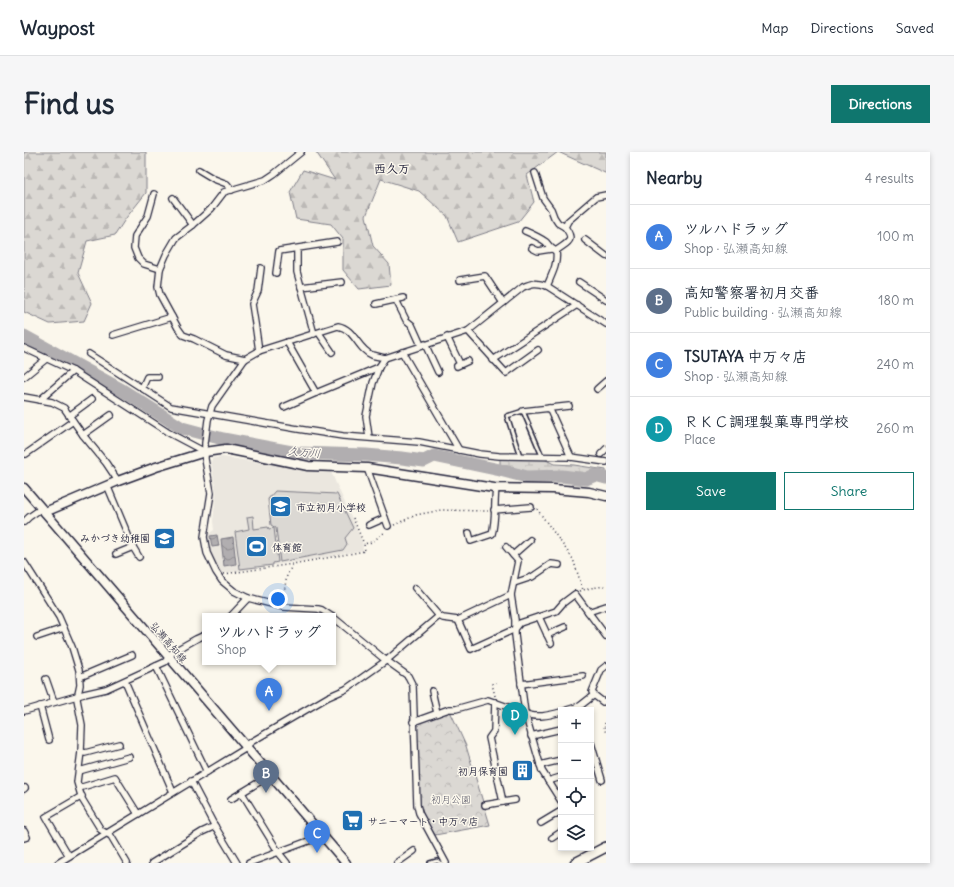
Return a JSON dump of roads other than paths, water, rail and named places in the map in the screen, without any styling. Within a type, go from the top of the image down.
[{"type":"main road","points":[[594,850],[606,847]]},
{"type":"main road","points":[[575,863],[591,851]]},
{"type":"street","points":[[245,359],[226,355],[183,335],[160,295],[158,288],[160,269],[176,238],[193,226],[211,209],[224,192],[265,180],[294,154],[301,152]]},
{"type":"street","points":[[199,170],[226,184],[232,190]]},
{"type":"street","points":[[532,248],[538,251],[554,250],[568,243],[570,239],[570,234],[565,227],[558,223],[551,209],[543,198],[535,173]]},
{"type":"street","points":[[154,194],[148,216],[135,236],[134,248],[138,258],[144,264],[160,269]]},
{"type":"street","points":[[565,227],[568,220],[596,197],[606,195]]},
{"type":"street","points":[[173,198],[193,226]]},
{"type":"street","points":[[525,231],[535,235],[546,243],[554,250],[557,257],[556,266],[547,286]]},
{"type":"street","points":[[585,240],[606,256]]},
{"type":"street","points":[[276,273],[279,251],[337,242]]},
{"type":"street","points":[[297,249],[297,272],[316,333],[332,352]]},
{"type":"street","points":[[258,351],[252,304],[258,291],[261,268]]},
{"type":"street","points":[[460,280],[484,276],[503,303]]},
{"type":"street","points":[[301,287],[342,282]]},
{"type":"street","points":[[326,613],[318,609],[283,607],[248,598],[229,587],[218,575],[204,544],[211,493],[205,452],[208,420],[212,406],[245,359],[258,351],[338,326],[345,327],[363,349],[372,355],[385,358],[468,331],[523,287],[539,282],[606,324]]},
{"type":"street","points":[[579,282],[606,300]]},
{"type":"street","points":[[376,304],[403,298]]},
{"type":"street","points":[[396,300],[406,320],[412,325],[438,372]]},
{"type":"street","points":[[493,360],[577,305]]},
{"type":"street","points":[[113,335],[172,317]]},
{"type":"street","points":[[468,331],[506,373],[538,350]]},
{"type":"street","points":[[447,337],[458,365],[468,361]]},
{"type":"street","points":[[287,342],[316,393]]},
{"type":"street","points":[[24,348],[73,371],[169,433],[205,452]]},
{"type":"street","points":[[402,352],[459,450]]},
{"type":"street","points":[[89,354],[171,407],[343,436],[419,442],[499,456],[571,457],[606,462]]},
{"type":"street","points":[[369,437],[366,416],[373,383],[379,367],[385,358]]},
{"type":"street","points":[[24,378],[46,359]]},
{"type":"street","points":[[284,407],[379,367]]},
{"type":"street","points":[[40,400],[73,371]]},
{"type":"street","points":[[142,388],[148,377],[158,377]]},
{"type":"street","points":[[597,388],[606,381]]},
{"type":"street","points":[[24,397],[52,402],[64,408],[83,436],[106,463],[118,481]]},
{"type":"street","points":[[69,416],[92,399]]},
{"type":"street","points":[[523,411],[569,406]]},
{"type":"street","points":[[549,408],[571,457]]},
{"type":"street","points":[[83,436],[111,415]]},
{"type":"street","points":[[26,454],[73,421]]},
{"type":"street","points":[[24,522],[29,517],[43,510],[156,467],[205,452],[226,449],[308,466],[368,468],[496,488],[553,489],[589,492],[606,496]]},
{"type":"street","points":[[601,454],[606,449]]},
{"type":"street","points":[[368,468],[385,518],[390,527]]},
{"type":"street","points":[[107,485],[139,558]]},
{"type":"street","name":"弘瀬高知線","points":[[24,488],[346,863]]},
{"type":"street","points":[[469,533],[471,541],[492,534],[496,523],[494,510],[496,488]]},
{"type":"street","points":[[494,510],[534,507]]},
{"type":"street","points":[[369,525],[385,518]]},
{"type":"street","points":[[513,555],[530,540]]},
{"type":"street","points":[[116,554],[133,547]]},
{"type":"street","points":[[506,547],[518,561],[511,595],[525,713],[540,765],[558,796]]},
{"type":"street","points":[[24,562],[59,617],[75,656],[80,677],[77,699],[82,725],[81,752],[77,782],[79,788],[101,830],[111,836],[127,863]]},
{"type":"street","points":[[514,582],[532,576],[551,564],[559,566]]},
{"type":"street","points":[[415,588],[439,616],[458,620],[511,595]]},
{"type":"street","points":[[458,620],[471,649],[515,629],[520,623],[556,611],[563,603],[575,594],[606,636]]},
{"type":"street","points":[[234,613],[248,598]]},
{"type":"street","points":[[588,612],[606,606]]},
{"type":"street","points":[[58,863],[207,772],[246,747],[251,742],[305,710],[346,689],[387,660],[439,616]]},
{"type":"street","points":[[539,617],[551,643]]},
{"type":"street","points":[[336,620],[408,676],[413,686],[413,722],[417,805],[419,813],[446,863]]},
{"type":"street","points":[[548,635],[565,627]]},
{"type":"street","points":[[37,637],[64,628]]},
{"type":"street","points":[[24,711],[78,695],[106,689],[165,662],[173,652],[202,636]]},
{"type":"street","points":[[80,677],[132,655]]},
{"type":"street","points":[[156,666],[207,772]]},
{"type":"street","points":[[606,666],[601,670],[592,692],[603,702],[606,702]]},
{"type":"street","points":[[522,684],[583,676]]},
{"type":"street","points":[[46,679],[54,702]]},
{"type":"street","points":[[125,681],[173,792]]},
{"type":"street","points":[[432,690],[438,713]]},
{"type":"street","points":[[582,707],[594,695]]},
{"type":"street","points":[[413,722],[449,709],[456,709],[488,700],[530,716],[546,716],[558,713]]},
{"type":"street","points":[[495,702],[494,731],[489,738],[503,802]]},
{"type":"street","points":[[40,706],[49,740]]},
{"type":"street","points":[[531,736],[558,730]]},
{"type":"street","points":[[81,752],[85,753],[119,744]]},
{"type":"street","points":[[594,753],[602,780]]},
{"type":"street","points":[[79,771],[129,757]]},
{"type":"street","points":[[540,765],[558,761]]},
{"type":"street","points":[[231,799],[271,775]]},
{"type":"street","points":[[79,788],[116,777],[138,814]]},
{"type":"street","points":[[548,781],[558,778]]},
{"type":"street","points":[[191,782],[215,826],[238,863]]},
{"type":"street","points":[[242,793],[279,853],[288,863]]},
{"type":"street","points":[[69,856],[46,817],[82,796]]},
{"type":"street","points":[[486,805],[515,800]]},
{"type":"street","points":[[541,824],[558,813]]},
{"type":"street","points":[[152,863],[202,832],[215,826]]},
{"type":"street","points":[[24,831],[27,837],[24,838]]},
{"type":"street","points":[[552,838],[558,834]]},
{"type":"street","points":[[249,863],[322,836]]},
{"type":"street","points":[[397,863],[414,852]]},
{"type":"lane","points":[[520,456],[507,416],[523,411],[542,456]]},
{"type":"lane","points":[[430,863],[437,861],[441,863]]},
{"type":"water","points":[[217,535],[219,546],[212,547],[210,536]]},
{"type":"water","points":[[233,537],[236,564],[224,566],[221,539]]},
{"type":"waterway","name":"久万川","points":[[24,336],[122,390],[182,428],[223,439],[297,453],[366,455],[424,461],[434,456],[527,477],[562,476],[586,479],[595,475],[606,478]]},
{"type":"place","name":"市立初月小学校","points":[[281,507]]},
{"type":"place","name":"みかづき幼稚園","points":[[165,538]]},
{"type":"place","name":"体育館","points":[[257,547]]},
{"type":"place","name":"ツルハドラッグ","points":[[269,711]]},
{"type":"place","name":"ＲＫＣ調理製菓専門学校","points":[[515,735]]},
{"type":"place","name":"初月保育園","points":[[523,771]]},
{"type":"place","name":"高知警察署初月交番","points":[[266,793]]},
{"type":"place","name":"サニーマート・中万々店","points":[[352,821]]},
{"type":"place","name":"TSUTAYA 中万々店","points":[[317,853]]},
{"type":"district","name":"西久万","points":[[392,169]]},
{"type":"park label","name":"初月公園","points":[[451,799]]}]
